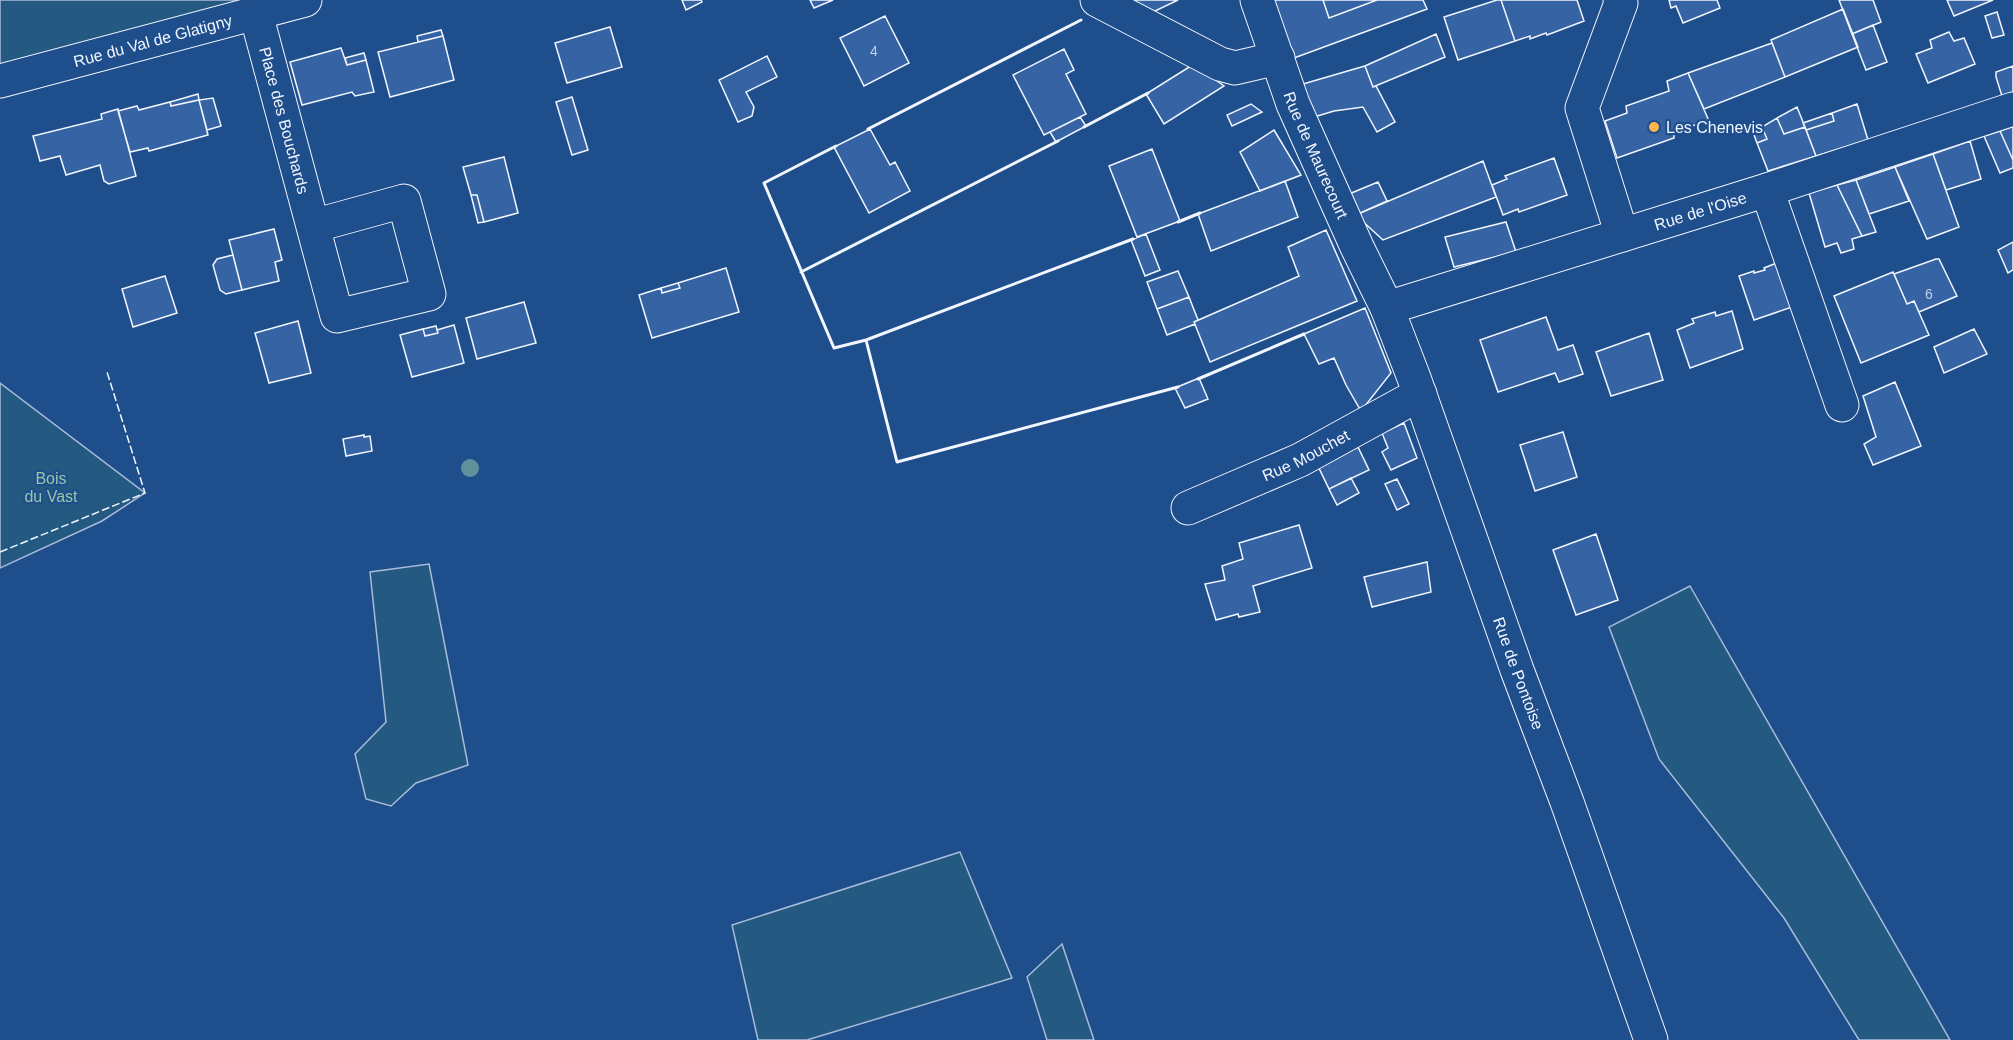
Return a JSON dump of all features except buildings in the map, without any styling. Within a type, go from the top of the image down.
[{"type":"street","name":"Rue du Val de Glatigny","points":[[0,81],[305,0]]},
{"type":"street","points":[[1097,0],[1220,64],[1235,68],[1278,58]]},
{"type":"street","name":"Rue de Maurecourt","points":[[1257,0],[1293,104],[1387,308]]},
{"type":"street","points":[[1620,0],[1621,3],[1582,108],[1622,235]]},
{"type":"street","name":"Place des Bouchards","points":[[256,14],[313,226]]},
{"type":"street","name":"Rue de l'Oise","points":[[1387,308],[1767,190],[2013,108]]},
{"type":"street","points":[[1767,190],[1842,405]]},
{"type":"street","name":"Rue de Pontoise","points":[[1387,308],[1420,394],[1651,1040]]},
{"type":"street","name":"Rue Mouchet","points":[[1188,508],[1300,460],[1420,394]]},
{"type":"green space","points":[[0,0],[296,0],[0,80]]},
{"type":"green space","name":"Bois du Vast","points":[[0,383],[145,493],[102,521],[0,568]]},
{"type":"green space","points":[[429,564],[468,765],[416,783],[391,806],[366,799],[355,754],[386,722],[370,572]]},
{"type":"green space","points":[[1690,586],[1950,1040],[1859,1040],[1784,918],[1659,759],[1609,627]]},
{"type":"green space","points":[[960,852],[1012,978],[807,1040],[758,1040],[732,925]]},
{"type":"green space","points":[[1062,944],[1094,1040],[1047,1040],[1027,977]]},
{"type":"fence","points":[[0,552],[145,493],[107,372]]},
{"type":"wall","points":[[868,129],[1081,20]]},
{"type":"wall","points":[[1084,127],[1148,93]]},
{"type":"wall","points":[[801,272],[1058,141]]},
{"type":"wall","points":[[836,146],[764,183],[834,348],[866,340],[1133,239]]},
{"type":"wall","points":[[1178,222],[1200,213]]},
{"type":"wall","points":[[1198,379],[1304,334]]},
{"type":"wall","points":[[866,340],[897,462],[1178,387]]},
{"type":"place","name":"Les Chenevis","points":[[1654,127]]}]
